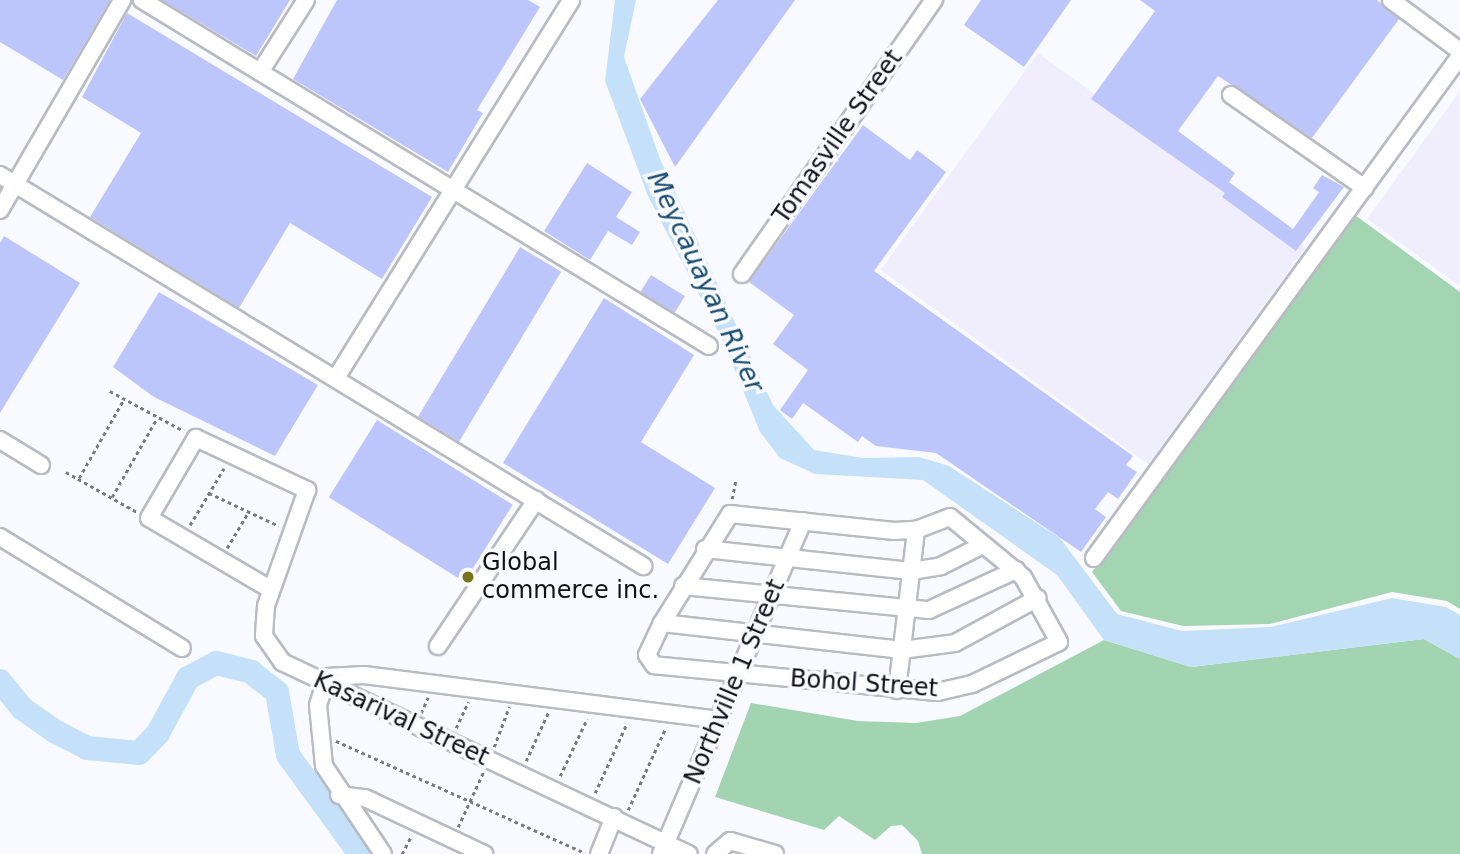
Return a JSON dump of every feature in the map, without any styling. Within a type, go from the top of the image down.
[{"type":"street","points":[[0,209],[122,0]]},
{"type":"street","points":[[142,0],[709,346]]},
{"type":"street","points":[[260,72],[306,0]]},
{"type":"street","points":[[336,378],[571,0]]},
{"type":"street","name":"Tomasville Street","points":[[741,274],[934,0]]},
{"type":"street","points":[[1391,0],[1460,51]]},
{"type":"street","points":[[1094,558],[1460,56]]},
{"type":"street","points":[[1231,95],[1365,188]]},
{"type":"street","points":[[0,175],[643,566]]},
{"type":"street","points":[[231,456],[196,438],[149,518],[270,589]]},
{"type":"street","points":[[0,440],[41,465]]},
{"type":"street","name":"Kasarival Street","points":[[231,456],[307,490],[270,589],[263,623],[269,648],[321,683],[619,819],[664,848],[689,854]]},
{"type":"street","points":[[438,646],[536,500]]},
{"type":"street","points":[[730,514],[803,522],[916,530],[950,517],[1016,570],[1038,598],[955,643],[902,650],[662,623],[705,549],[730,514]]},
{"type":"street","name":"Northville 1 Street","points":[[664,848],[803,522]]},
{"type":"street","points":[[897,690],[916,530]]},
{"type":"street","points":[[0,537],[183,648]]},
{"type":"street","points":[[705,549],[911,570],[941,566],[983,545]]},
{"type":"street","points":[[683,586],[907,609],[944,607],[1016,570]]},
{"type":"street","name":"Bohol Street","points":[[662,623],[647,655],[654,664],[897,690],[952,690],[1057,646],[1059,639],[1038,598]]},
{"type":"street","points":[[383,854],[339,795],[324,766],[319,734],[321,683],[346,674],[673,711],[719,720]]},
{"type":"street","points":[[339,795],[355,795],[484,854]]},
{"type":"street","points":[[599,854],[619,819]]},
{"type":"street","points":[[715,854],[730,841],[775,854]]},
{"type":"path","points":[[110,391],[196,438]]},
{"type":"path","points":[[78,479],[124,399]]},
{"type":"path","points":[[111,497],[158,418]]},
{"type":"path","points":[[183,537],[231,456]]},
{"type":"path","points":[[66,472],[149,518]]},
{"type":"path","points":[[730,514],[736,479]]},
{"type":"path","points":[[209,493],[291,532]]},
{"type":"path","points":[[220,559],[249,512]]},
{"type":"path","points":[[415,726],[434,684]]},
{"type":"path","points":[[450,742],[474,689]]},
{"type":"path","points":[[452,840],[489,760],[514,695]]},
{"type":"path","points":[[521,774],[554,699]]},
{"type":"path","points":[[554,789],[594,703]]},
{"type":"path","points":[[589,805],[634,707]]},
{"type":"path","points":[[619,819],[673,711]]},
{"type":"path","points":[[319,734],[588,854]]},
{"type":"path","points":[[402,854],[418,824]]},
{"type":"shaded area","points":[[1038,53],[1306,248],[1148,464],[880,270]]},
{"type":"shaded area","points":[[1460,91],[1460,286],[1367,219]]},
{"type":"green space","points":[[1355,215],[1460,292],[1460,609],[1447,601],[1392,592],[1270,624],[1183,626],[1121,611],[1092,572]]},
{"type":"green space","points":[[1424,639],[1460,659],[1460,854],[922,854],[918,841],[902,825],[891,826],[875,840],[839,816],[824,830],[715,797],[751,703],[858,721],[916,723],[960,716],[1104,640],[1191,667]]},
{"type":"water","name":"Meycauayan River","points":[[615,0],[636,0],[624,57],[660,159],[773,405],[814,450],[863,458],[919,457],[949,466],[1060,538],[1117,614],[1182,631],[1271,627],[1392,598],[1446,607],[1460,615],[1460,659],[1424,639],[1191,667],[1104,640],[1057,575],[923,480],[815,474],[780,458],[760,432],[722,339],[648,196],[605,81]]},
{"type":"building","points":[[0,0],[110,0],[63,80],[0,42]]},
{"type":"building","points":[[162,0],[290,0],[256,56]]},
{"type":"building","points":[[337,0],[528,0],[540,7],[477,110],[483,113],[448,172],[293,79]]},
{"type":"building","points":[[718,0],[795,0],[675,167],[640,99]]},
{"type":"building","points":[[981,0],[1071,0],[1024,67],[964,25]]},
{"type":"building","points":[[1140,0],[1377,0],[1399,19],[1312,138],[1218,76],[1178,131],[1235,173],[1229,182],[1293,229],[1319,192],[1313,188],[1322,175],[1344,187],[1296,251],[1222,197],[1225,193],[1091,99],[1155,11]]},
{"type":"building","points":[[127,13],[432,197],[382,279],[290,223],[239,308],[90,217],[141,133],[82,97]]},
{"type":"building","points":[[863,125],[910,160],[917,150],[946,172],[874,271],[1133,456],[1126,465],[1137,472],[1118,499],[1108,492],[1095,509],[1106,517],[1081,552],[936,453],[876,446],[862,436],[858,442],[803,403],[792,419],[780,410],[808,370],[773,344],[794,315],[749,282]]},
{"type":"building","points":[[587,163],[632,192],[616,217],[640,232],[632,245],[608,231],[590,260],[544,231]]},
{"type":"building","points":[[4,236],[80,283],[0,413],[0,243]]},
{"type":"building","points":[[520,247],[561,272],[459,441],[418,417]]},
{"type":"building","points":[[651,275],[685,296],[674,313],[640,292]]},
{"type":"building","points":[[159,292],[318,385],[275,456],[154,397],[113,367]]},
{"type":"building","points":[[604,298],[694,355],[641,442],[715,488],[668,564],[503,463]]},
{"type":"building","points":[[377,420],[513,505],[464,582],[329,497]]},
{"type":"waterway","points":[[0,681],[23,709],[56,732],[87,748],[139,753],[158,733],[188,678],[216,663],[251,672],[277,692],[288,755],[360,854]]},
{"type":"place","name":"Global commerce inc.","points":[[468,577]]}]
